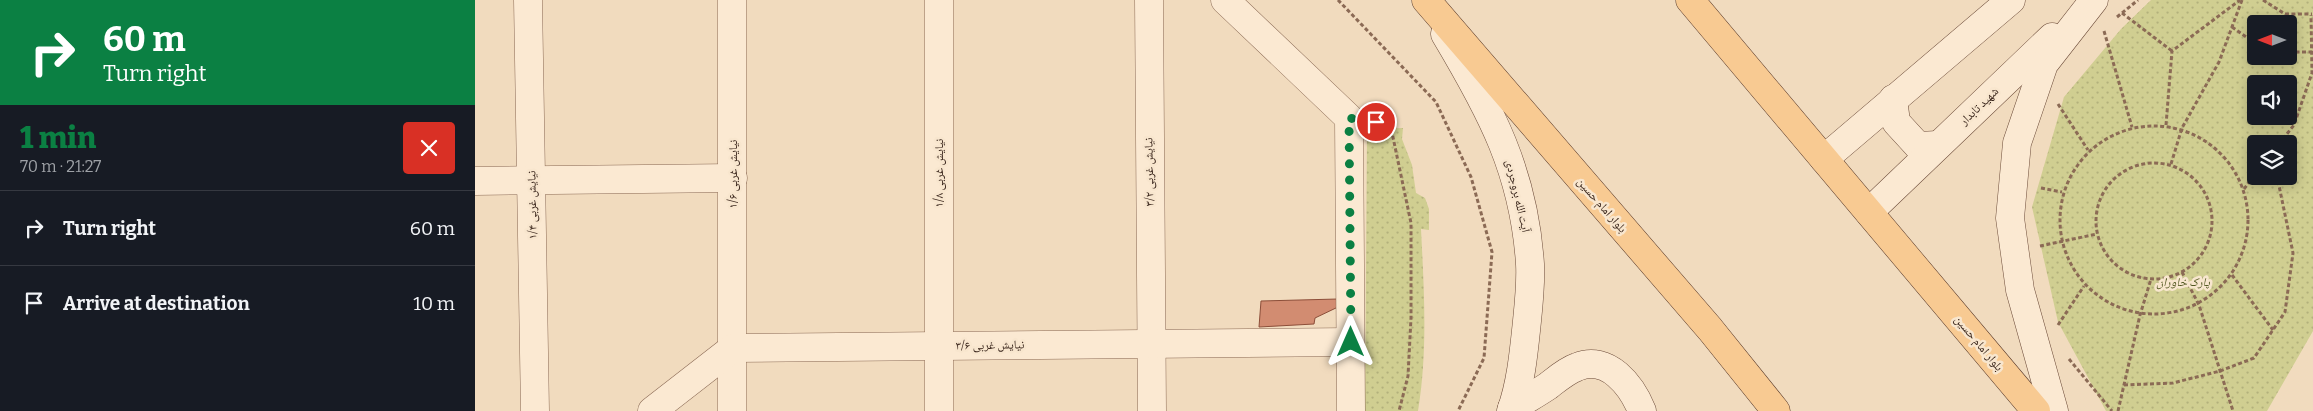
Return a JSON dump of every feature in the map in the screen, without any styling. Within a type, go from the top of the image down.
[{"type":"main road","name":"بلوار امام حسین","points":[[1426,0],[1710,329],[1776,411]]},
{"type":"main road","name":"بلوار امام حسین","points":[[1690,0],[2036,411]]},
{"type":"street","name":"نیایش غربی ۱/۴","points":[[528,0],[535,411]]},
{"type":"street","name":"نیایش غربی ۱/۶","points":[[732,0],[732,411]]},
{"type":"street","name":"نیایش غربی ۱/۸","points":[[939,0],[939,411]]},
{"type":"street","name":"نیایش غربی ۳/۲","points":[[1149,0],[1152,411]]},
{"type":"street","points":[[1225,0],[1349,118],[1351,411]]},
{"type":"street","name":"آیت الله بروجردی","points":[[1426,0],[1477,86],[1497,127],[1512,164],[1521,198],[1531,266],[1525,342],[1512,410]]},
{"type":"street","points":[[1823,159],[2011,0]]},
{"type":"street","name":"شهید تابدار","points":[[1869,212],[2090,0]]},
{"type":"street","points":[[2054,411],[2020,290],[2010,218],[2017,143],[2044,64],[2094,0]]},
{"type":"street","points":[[1893,99],[1896,122],[1917,146],[1939,145]]},
{"type":"street","points":[[475,181],[733,178]]},
{"type":"street","name":"نیایش غربی ۳/۶","points":[[733,348],[1351,342]]},
{"type":"street","points":[[653,411],[733,348]]},
{"type":"street","points":[[1512,410],[1567,372],[1578,366],[1591,364],[1605,366],[1629,385],[1642,411]]},
{"type":"path","points":[[1338,0],[1436,102],[1471,178],[1492,252],[1484,358],[1458,411]]},
{"type":"path","points":[[2116,19],[2137,0]]},
{"type":"path","points":[[2171,164],[2182,128],[2219,62],[2241,0]]},
{"type":"path","points":[[2166,125],[2172,51],[2241,0]]},
{"type":"path","points":[[2263,0],[2285,14],[2312,15],[2312,73],[2294,124],[2286,135]]},
{"type":"path","points":[[2122,13],[2172,51]]},
{"type":"path","points":[[2097,35],[2109,24]]},
{"type":"path","points":[[2231,27],[2247,38]]},
{"type":"path","points":[[2103,30],[2132,126]]},
{"type":"path","points":[[2297,52],[2312,52]]},
{"type":"path","points":[[2056,102],[2088,150]]},
{"type":"path","points":[[1349,118],[1390,123],[1411,223],[1411,318],[1408,376],[1399,411]]},
{"type":"path","points":[[2166,125],[2182,128],[2220,151],[2244,189],[2248,233],[2232,275],[2199,304],[2170,315],[2140,315],[2109,305],[2084,286],[2061,242],[2062,192],[2088,150],[2132,126],[2166,125]]},
{"type":"path","points":[[2141,164],[2171,164],[2194,178],[2209,201],[2212,228],[2202,254],[2182,272],[2167,278],[2151,280],[2127,273],[2108,257],[2097,234],[2098,203],[2114,178],[2141,164]]},
{"type":"path","points":[[2244,189],[2247,185]]},
{"type":"path","points":[[2124,385],[2173,383],[2220,371],[2254,358],[2285,312],[2293,253],[2279,185]]},
{"type":"path","points":[[2034,248],[2097,234]]},
{"type":"path","points":[[2182,272],[2199,304],[2233,411]]},
{"type":"path","points":[[2232,275],[2273,330]]},
{"type":"path","points":[[2119,411],[2140,315],[2151,280]]},
{"type":"path","points":[[2056,327],[2084,286]]},
{"type":"path","points":[[2069,358],[2112,411]]},
{"type":"green space","name":"پارک خاوران","points":[[2151,0],[2313,0],[2313,331],[2267,411],[2106,411],[2058,322],[2032,207],[2064,97],[2121,29]]},
{"type":"green space","points":[[1403,128],[1402,139],[1412,165],[1416,193],[1425,198],[1429,209],[1429,230],[1421,229],[1424,343],[1418,411],[1365,411],[1367,129]]},
{"type":"building","points":[[1338,299],[1338,307],[1315,318],[1314,324],[1259,327],[1261,301]]},
{"type":"route","points":[[1351,342],[1349,118],[1376,122]]}]
